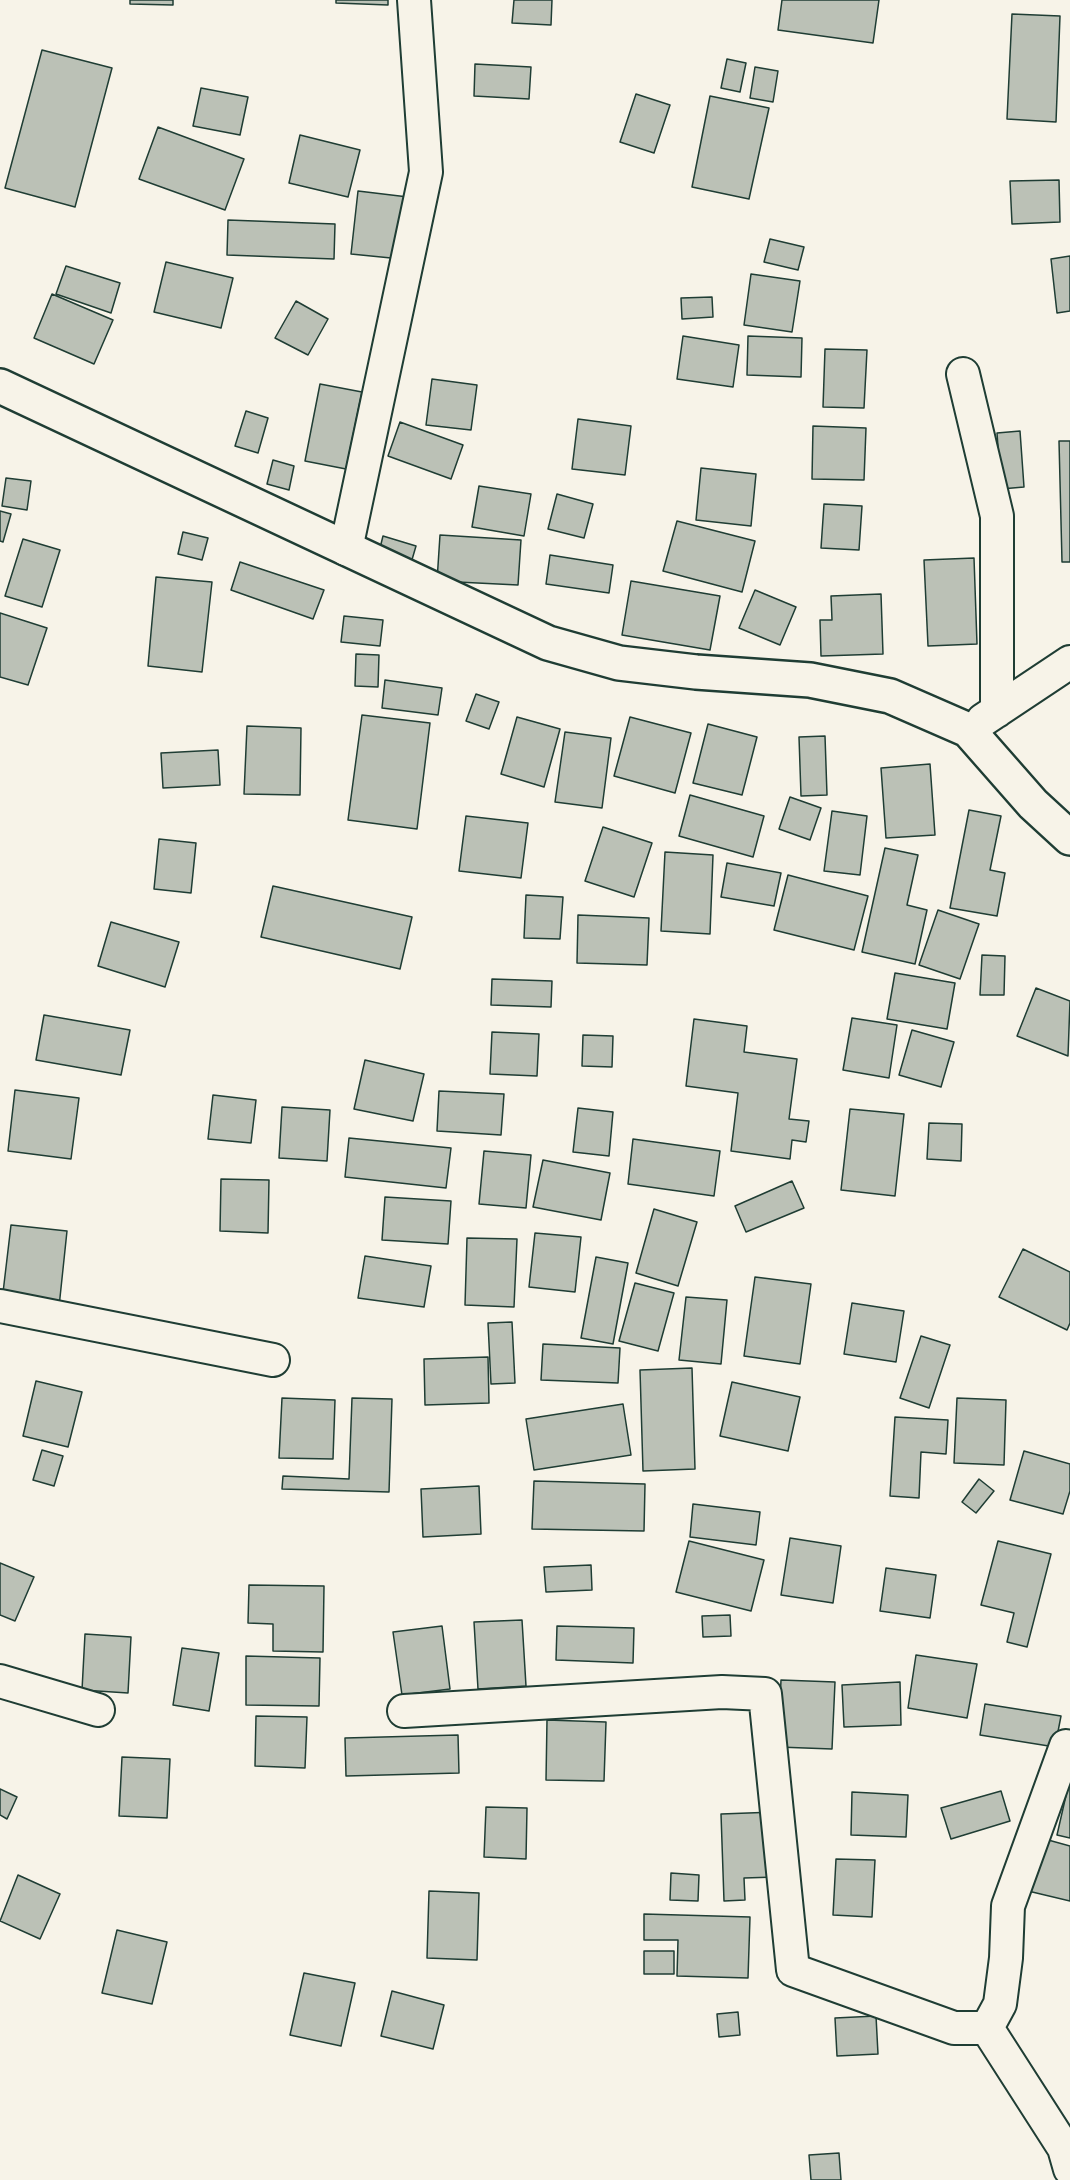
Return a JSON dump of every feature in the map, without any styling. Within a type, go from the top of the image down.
[{"type":"street","points":[[346,549],[426,172],[414,0]]},
{"type":"street","points":[[963,375],[997,516],[997,711]]},
{"type":"street","points":[[1,388],[548,643],[619,663],[696,672],[810,680],[878,694],[968,730],[1033,804],[1070,838]]},
{"type":"street","points":[[968,730],[1070,662]]},
{"type":"street","points":[[0,1306],[273,1360]]},
{"type":"street","points":[[0,1681],[98,1710]]},
{"type":"street","points":[[404,1710],[722,1692],[765,1694],[793,1970],[954,2028],[987,2028]]},
{"type":"street","points":[[987,2028],[1000,2004],[1006,1958],[1008,1906],[1066,1746]]},
{"type":"street","points":[[987,2028],[1064,2148],[1070,2169]]},
{"type":"building","points":[[130,0],[173,0],[173,5],[130,4]]},
{"type":"building","points":[[336,0],[388,0],[388,5],[336,3]]},
{"type":"building","points":[[514,0],[552,0],[551,25],[512,23]]},
{"type":"building","points":[[782,0],[879,0],[873,43],[778,30]]},
{"type":"building","points":[[1012,14],[1060,16],[1056,122],[1007,119]]},
{"type":"building","points":[[42,50],[112,68],[75,207],[5,188]]},
{"type":"building","points":[[727,59],[746,63],[740,92],[721,88]]},
{"type":"building","points":[[475,64],[531,67],[529,99],[474,96]]},
{"type":"building","points":[[755,67],[778,71],[773,102],[750,98]]},
{"type":"building","points":[[201,88],[248,97],[240,135],[193,126]]},
{"type":"building","points":[[636,94],[670,105],[654,153],[620,142]]},
{"type":"building","points":[[710,96],[769,108],[749,199],[692,187]]},
{"type":"building","points":[[158,127],[244,159],[225,210],[139,179]]},
{"type":"building","points":[[300,135],[360,150],[348,197],[289,183]]},
{"type":"building","points":[[1059,180],[1060,222],[1012,224],[1010,181]]},
{"type":"building","points":[[358,191],[408,197],[401,259],[351,254]]},
{"type":"building","points":[[228,220],[335,224],[334,259],[227,255]]},
{"type":"building","points":[[770,239],[804,247],[798,270],[764,262]]},
{"type":"building","points":[[1070,256],[1070,311],[1057,313],[1051,259]]},
{"type":"building","points":[[166,262],[233,278],[221,328],[154,312]]},
{"type":"building","points":[[66,266],[120,283],[111,313],[56,294]]},
{"type":"building","points":[[751,274],[800,281],[792,332],[744,325]]},
{"type":"building","points":[[52,294],[113,320],[94,364],[34,338]]},
{"type":"building","points":[[712,297],[713,317],[682,319],[681,298]]},
{"type":"building","points":[[296,301],[328,319],[308,355],[275,338]]},
{"type":"building","points":[[683,336],[739,345],[733,387],[677,379]]},
{"type":"building","points":[[748,336],[802,338],[801,377],[747,375]]},
{"type":"building","points":[[825,349],[867,350],[864,408],[823,407]]},
{"type":"building","points":[[432,379],[477,385],[471,430],[426,425]]},
{"type":"building","points":[[320,384],[362,392],[346,469],[305,461]]},
{"type":"building","points":[[246,411],[268,418],[258,453],[235,446]]},
{"type":"building","points":[[578,419],[631,426],[625,475],[572,469]]},
{"type":"building","points":[[400,422],[463,445],[451,479],[388,456]]},
{"type":"building","points":[[813,426],[866,428],[864,480],[812,479]]},
{"type":"building","points":[[1020,431],[1024,487],[1001,489],[997,433]]},
{"type":"building","points":[[1059,441],[1070,441],[1070,562],[1062,562]]},
{"type":"building","points":[[273,460],[294,466],[289,490],[267,484]]},
{"type":"building","points":[[701,468],[756,474],[751,526],[696,520]]},
{"type":"building","points":[[6,478],[31,481],[27,510],[2,506]]},
{"type":"building","points":[[479,486],[531,494],[524,536],[472,527]]},
{"type":"building","points":[[557,494],[593,504],[584,538],[548,529]]},
{"type":"building","points":[[824,504],[862,506],[859,550],[821,548]]},
{"type":"building","points":[[0,511],[11,514],[3,542],[0,541]]},
{"type":"building","points":[[677,521],[755,541],[742,592],[663,571]]},
{"type":"building","points":[[183,532],[208,538],[202,560],[178,554]]},
{"type":"building","points":[[440,535],[521,540],[518,585],[437,581]]},
{"type":"building","points":[[383,536],[416,546],[409,570],[377,560]]},
{"type":"building","points":[[23,539],[60,550],[42,607],[5,596]]},
{"type":"building","points":[[550,555],[613,565],[609,593],[546,584]]},
{"type":"building","points":[[974,558],[977,644],[928,646],[924,560]]},
{"type":"building","points":[[240,562],[324,590],[313,619],[231,590]]},
{"type":"building","points":[[156,577],[212,582],[202,672],[148,666]]},
{"type":"building","points":[[631,581],[720,596],[710,650],[622,635]]},
{"type":"building","points":[[755,590],[796,607],[780,645],[739,628]]},
{"type":"building","points":[[881,594],[883,654],[821,656],[820,620],[832,620],[831,596]]},
{"type":"building","points":[[0,613],[47,628],[28,685],[0,677]]},
{"type":"building","points":[[344,616],[383,620],[380,646],[341,642]]},
{"type":"building","points":[[356,654],[379,655],[378,687],[355,686]]},
{"type":"building","points":[[385,680],[442,688],[438,715],[382,708]]},
{"type":"building","points":[[476,694],[499,702],[489,729],[466,721]]},
{"type":"building","points":[[362,715],[430,723],[417,829],[348,820]]},
{"type":"building","points":[[517,717],[560,729],[544,787],[501,774]]},
{"type":"building","points":[[630,717],[691,733],[675,793],[614,776]]},
{"type":"building","points":[[708,724],[757,737],[742,795],[693,783]]},
{"type":"building","points":[[247,726],[301,728],[300,795],[244,794]]},
{"type":"building","points":[[565,732],[611,738],[602,808],[555,802]]},
{"type":"building","points":[[825,736],[827,795],[801,796],[799,737]]},
{"type":"building","points":[[218,750],[220,785],[163,788],[161,753]]},
{"type":"building","points":[[930,764],[935,835],[886,838],[881,768]]},
{"type":"building","points":[[690,795],[764,816],[753,857],[679,836]]},
{"type":"building","points":[[790,797],[821,808],[810,840],[779,829]]},
{"type":"building","points":[[969,810],[1001,816],[990,870],[1005,873],[997,916],[950,908]]},
{"type":"building","points":[[832,811],[867,816],[860,875],[824,871]]},
{"type":"building","points":[[466,816],[528,823],[521,878],[459,871]]},
{"type":"building","points":[[603,827],[652,843],[634,897],[585,881]]},
{"type":"building","points":[[159,839],[196,843],[191,893],[154,889]]},
{"type":"building","points":[[885,848],[918,855],[907,905],[927,910],[915,964],[862,952]]},
{"type":"building","points":[[665,852],[713,855],[710,934],[661,931]]},
{"type":"building","points":[[727,863],[781,873],[774,906],[721,897]]},
{"type":"building","points":[[788,875],[868,896],[854,950],[774,930]]},
{"type":"building","points":[[273,886],[412,917],[400,969],[261,937]]},
{"type":"building","points":[[526,895],[563,897],[560,939],[524,938]]},
{"type":"building","points":[[938,910],[979,924],[960,979],[919,965]]},
{"type":"building","points":[[578,915],[649,918],[647,965],[577,963]]},
{"type":"building","points":[[111,922],[179,942],[165,987],[98,966]]},
{"type":"building","points":[[982,955],[1005,956],[1004,995],[980,995]]},
{"type":"building","points":[[895,973],[955,983],[947,1029],[887,1019]]},
{"type":"building","points":[[492,979],[552,981],[551,1007],[491,1005]]},
{"type":"building","points":[[1036,988],[1070,1001],[1068,1056],[1017,1036]]},
{"type":"building","points":[[44,1015],[130,1030],[121,1075],[36,1060]]},
{"type":"building","points":[[852,1018],[897,1025],[889,1078],[843,1070]]},
{"type":"building","points":[[694,1019],[747,1026],[744,1052],[797,1059],[789,1119],[809,1121],[806,1142],[792,1140],[790,1159],[731,1151],[738,1093],[686,1086]]},
{"type":"building","points":[[912,1030],[954,1042],[941,1087],[899,1075]]},
{"type":"building","points":[[492,1032],[539,1034],[537,1076],[490,1074]]},
{"type":"building","points":[[583,1035],[613,1036],[612,1067],[582,1066]]},
{"type":"building","points":[[365,1060],[424,1074],[413,1121],[354,1109]]},
{"type":"building","points":[[15,1090],[79,1098],[71,1159],[8,1151]]},
{"type":"building","points":[[439,1091],[504,1094],[501,1135],[437,1131]]},
{"type":"building","points":[[213,1095],[256,1100],[251,1143],[208,1139]]},
{"type":"building","points":[[282,1107],[330,1110],[327,1161],[279,1158]]},
{"type":"building","points":[[578,1108],[613,1112],[609,1156],[573,1152]]},
{"type":"building","points":[[850,1109],[904,1114],[895,1196],[841,1190]]},
{"type":"building","points":[[929,1123],[962,1124],[961,1161],[927,1159]]},
{"type":"building","points":[[349,1138],[451,1148],[446,1188],[345,1177]]},
{"type":"building","points":[[633,1139],[720,1151],[714,1196],[628,1184]]},
{"type":"building","points":[[484,1151],[531,1155],[526,1208],[479,1204]]},
{"type":"building","points":[[543,1160],[610,1173],[601,1220],[533,1207]]},
{"type":"building","points":[[221,1179],[269,1180],[268,1233],[220,1231]]},
{"type":"building","points":[[792,1181],[804,1208],[746,1232],[735,1206]]},
{"type":"building","points":[[385,1197],[451,1201],[448,1244],[382,1240]]},
{"type":"building","points":[[654,1209],[697,1222],[678,1286],[636,1273]]},
{"type":"building","points":[[11,1225],[67,1231],[59,1307],[2,1301]]},
{"type":"building","points":[[535,1233],[581,1237],[575,1292],[529,1287]]},
{"type":"building","points":[[467,1238],[517,1239],[514,1307],[465,1305]]},
{"type":"building","points":[[1023,1249],[1070,1272],[1070,1323],[1067,1330],[999,1297]]},
{"type":"building","points":[[365,1256],[431,1266],[424,1307],[358,1298]]},
{"type":"building","points":[[596,1257],[628,1263],[613,1344],[581,1338]]},
{"type":"building","points":[[755,1277],[811,1284],[800,1364],[744,1356]]},
{"type":"building","points":[[635,1283],[674,1293],[658,1351],[619,1341]]},
{"type":"building","points":[[686,1297],[727,1300],[721,1364],[679,1360]]},
{"type":"building","points":[[852,1303],[904,1311],[896,1362],[844,1354]]},
{"type":"building","points":[[512,1322],[515,1383],[491,1384],[488,1323]]},
{"type":"building","points":[[921,1336],[950,1345],[929,1408],[900,1398]]},
{"type":"building","points":[[543,1344],[620,1348],[618,1383],[541,1380]]},
{"type":"building","points":[[488,1357],[489,1403],[425,1405],[424,1359]]},
{"type":"building","points":[[692,1368],[695,1469],[643,1471],[640,1370]]},
{"type":"building","points":[[36,1381],[82,1392],[68,1447],[23,1436]]},
{"type":"building","points":[[732,1382],[800,1397],[788,1451],[720,1436]]},
{"type":"building","points":[[282,1398],[335,1400],[333,1459],[279,1458]]},
{"type":"building","points":[[352,1398],[392,1399],[389,1492],[282,1489],[283,1476],[349,1479]]},
{"type":"building","points":[[957,1398],[1006,1400],[1004,1465],[954,1463]]},
{"type":"building","points":[[623,1404],[631,1455],[534,1470],[526,1419]]},
{"type":"building","points":[[895,1417],[948,1420],[946,1454],[921,1452],[919,1498],[890,1496]]},
{"type":"building","points":[[42,1450],[63,1456],[54,1486],[33,1480]]},
{"type":"building","points":[[1024,1451],[1070,1464],[1070,1491],[1063,1514],[1010,1500]]},
{"type":"building","points":[[979,1479],[994,1491],[976,1513],[962,1502]]},
{"type":"building","points":[[534,1481],[645,1484],[644,1531],[532,1529]]},
{"type":"building","points":[[479,1486],[481,1534],[423,1537],[421,1489]]},
{"type":"building","points":[[693,1504],[760,1512],[756,1545],[690,1537]]},
{"type":"building","points":[[790,1538],[841,1546],[833,1603],[781,1595]]},
{"type":"building","points":[[689,1541],[764,1560],[751,1611],[676,1592]]},
{"type":"building","points":[[998,1541],[1051,1554],[1027,1647],[1007,1642],[1014,1613],[981,1605]]},
{"type":"building","points":[[0,1563],[34,1577],[15,1621],[0,1615]]},
{"type":"building","points":[[591,1565],[592,1590],[546,1592],[544,1567]]},
{"type":"building","points":[[886,1568],[936,1575],[930,1618],[880,1611]]},
{"type":"building","points":[[249,1585],[324,1586],[323,1652],[273,1651],[273,1624],[248,1623]]},
{"type":"building","points":[[730,1615],[731,1636],[703,1637],[702,1616]]},
{"type":"building","points":[[522,1620],[526,1686],[478,1689],[474,1622]]},
{"type":"building","points":[[442,1626],[450,1689],[402,1695],[393,1632]]},
{"type":"building","points":[[557,1626],[634,1628],[633,1663],[556,1660]]},
{"type":"building","points":[[85,1634],[131,1637],[128,1693],[82,1690]]},
{"type":"building","points":[[182,1648],[219,1653],[209,1711],[173,1705]]},
{"type":"building","points":[[916,1655],[977,1664],[967,1718],[908,1708]]},
{"type":"building","points":[[246,1656],[320,1658],[319,1706],[246,1705]]},
{"type":"building","points":[[781,1680],[835,1682],[832,1749],[778,1747]]},
{"type":"building","points":[[900,1682],[901,1725],[844,1727],[842,1685]]},
{"type":"building","points":[[985,1704],[1061,1716],[1055,1747],[980,1735]]},
{"type":"building","points":[[256,1716],[307,1717],[305,1768],[255,1766]]},
{"type":"building","points":[[547,1720],[606,1722],[604,1781],[546,1780]]},
{"type":"building","points":[[458,1735],[459,1773],[346,1776],[345,1738]]},
{"type":"building","points":[[122,1757],[170,1759],[167,1818],[119,1816]]},
{"type":"building","points":[[1070,1778],[1070,1838],[1057,1835]]},
{"type":"building","points":[[0,1789],[17,1797],[7,1819],[0,1815]]},
{"type":"building","points":[[1001,1791],[1010,1821],[951,1839],[941,1808]]},
{"type":"building","points":[[852,1792],[908,1795],[906,1837],[851,1835]]},
{"type":"building","points":[[486,1807],[527,1808],[526,1859],[484,1857]]},
{"type":"building","points":[[775,1812],[776,1877],[744,1878],[745,1900],[724,1901],[721,1814]]},
{"type":"building","points":[[1041,1838],[1070,1846],[1070,1901],[1028,1891]]},
{"type":"building","points":[[836,1859],[875,1860],[872,1917],[833,1915]]},
{"type":"building","points":[[671,1873],[699,1875],[698,1901],[670,1900]]},
{"type":"building","points":[[18,1875],[60,1894],[40,1939],[0,1921]]},
{"type":"building","points":[[429,1891],[479,1893],[477,1960],[427,1958]]},
{"type":"building","points":[[644,1914],[750,1917],[748,1978],[677,1976],[678,1940],[644,1940]]},
{"type":"building","points":[[117,1930],[167,1942],[152,2004],[102,1993]]},
{"type":"building","points":[[644,1951],[674,1951],[674,1974],[644,1974]]},
{"type":"building","points":[[304,1973],[355,1983],[341,2046],[290,2035]]},
{"type":"building","points":[[392,1991],[444,2005],[433,2049],[381,2036]]},
{"type":"building","points":[[738,2012],[740,2035],[719,2037],[717,2014]]},
{"type":"building","points":[[876,2016],[878,2054],[837,2056],[835,2018]]},
{"type":"building","points":[[839,2153],[841,2180],[811,2180],[809,2155]]}]
